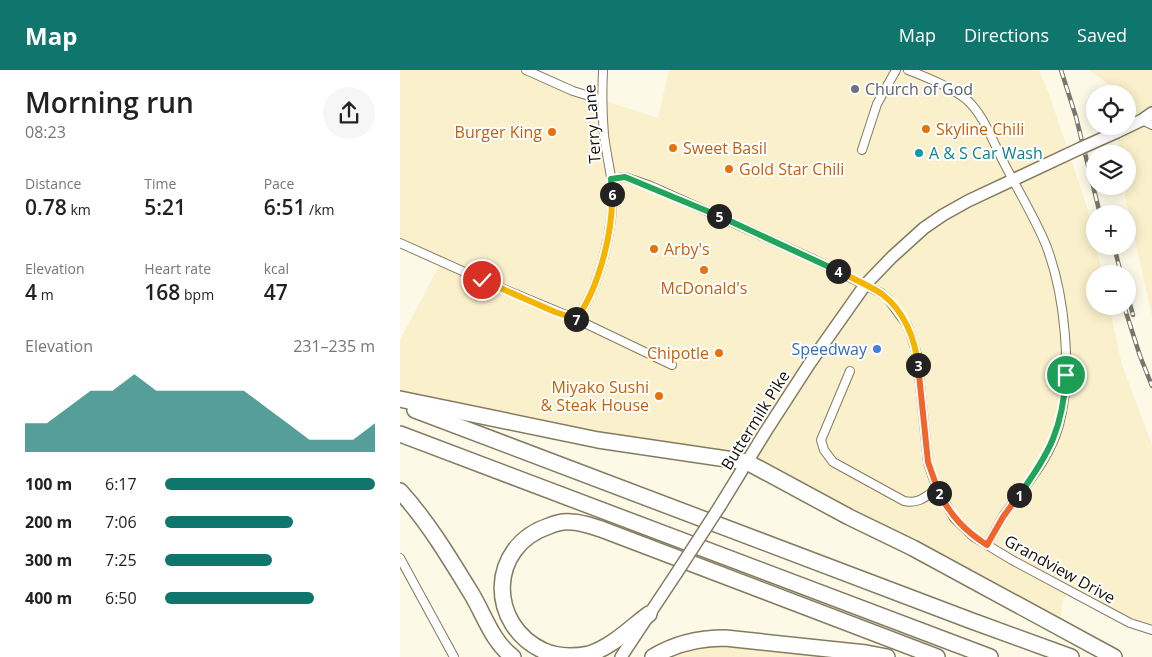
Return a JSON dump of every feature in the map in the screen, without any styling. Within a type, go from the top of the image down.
[{"type":"highway","points":[[400,399],[598,440],[747,462],[849,517],[913,548],[1114,657]]},
{"type":"highway","points":[[400,404],[963,618],[1072,657]]},
{"type":"highway","points":[[400,434],[990,657]]},
{"type":"highway","points":[[400,491],[430,527],[499,642],[513,657]]},
{"type":"highway","points":[[649,614],[601,649],[579,656],[553,654],[532,646],[516,629],[503,602],[502,585],[509,558],[527,536],[538,529],[556,523],[578,522],[601,529],[937,657]]},
{"type":"highway","points":[[652,657],[685,643],[708,638],[724,638],[866,653],[887,657]]},
{"type":"main road","name":"Buttermilk Pike","points":[[621,657],[720,506],[810,363],[864,285],[902,248],[943,214],[1051,160],[1118,132],[1147,123],[1152,113]]},
{"type":"street","points":[[526,70],[602,100]]},
{"type":"street","name":"Terry Lane","points":[[576,319],[583,310],[603,257],[609,231],[612,199],[604,135],[603,70]]},
{"type":"street","points":[[862,150],[877,104],[896,70]]},
{"type":"street","points":[[908,70],[940,84],[966,100],[988,129],[1012,180],[1037,224],[1051,260],[1065,332],[1066,385],[1058,428],[1032,478],[1003,517],[987,545]]},
{"type":"street","name":"Grandview Drive","points":[[611,179],[625,177],[651,186],[807,256],[880,293],[888,299],[912,335],[917,355],[928,462],[937,489],[958,523],[987,545],[1130,623],[1152,630]]},
{"type":"street","points":[[400,243],[576,319],[672,365]]},
{"type":"street","points":[[850,371],[821,440],[829,458],[838,465],[904,501],[922,500],[937,489]]},
{"type":"street","points":[[400,558],[454,657]]},
{"type":"shaded area","points":[[400,70],[526,70],[602,100],[658,118],[669,70],[1039,70],[1086,205],[1086,255],[1098,255],[1100,265],[1086,265],[1086,315],[1111,315],[1122,365],[1152,445],[1152,630],[1069,590],[1062,602],[1060,628],[747,462],[400,399],[400,340],[441,262],[400,243]]},
{"type":"shaded area","points":[[1089,70],[1152,70],[1152,316],[1136,244],[1136,205],[1127,205],[1125,195],[1136,195],[1136,145],[1118,145],[1118,135],[1136,135],[1136,85],[1110,85]]},
{"type":"shaded area","points":[[692,641],[887,657],[653,657]]},
{"type":"railway","points":[[1061,70],[1076,117],[1098,205]]},
{"type":"railway","points":[[1116,255],[1119,265]]},
{"type":"railway","points":[[1127,315],[1152,386]]},
{"type":"place","name":"Church of God","points":[[855,89]]},
{"type":"place","name":"Skyline Chili","points":[[926,129]]},
{"type":"place","name":"Burger King","points":[[552,132]]},
{"type":"place","name":"Sweet Basil","points":[[673,148]]},
{"type":"place","name":"A & S Car Wash","points":[[919,153]]},
{"type":"place","name":"Gold Star Chili","points":[[729,169]]},
{"type":"place","name":"Arby's","points":[[654,249]]},
{"type":"place","name":"McDonald's","points":[[704,270]]},
{"type":"place","name":"Speedway","points":[[877,349]]},
{"type":"place","name":"Chipotle","points":[[719,353]]},
{"type":"place","name":"Miyako Sushi & Steak House","points":[[659,396]]},
{"type":"route","points":[[482,280],[555,312],[576,319],[583,310],[603,257],[609,231],[612,199],[611,179],[625,177],[700,207],[811,258],[880,293],[888,299],[898,312],[912,335],[917,355],[928,462],[937,489],[954,518],[974,537],[987,545],[1003,517],[1032,478],[1048,450],[1058,428],[1064,403],[1066,375]]}]
